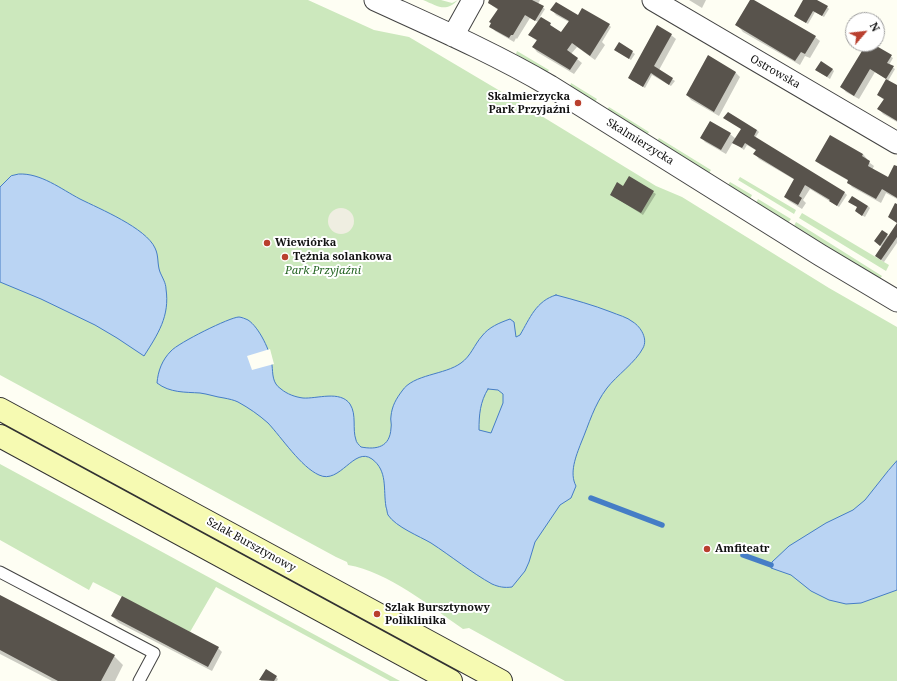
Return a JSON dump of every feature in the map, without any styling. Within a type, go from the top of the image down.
[{"type":"main road","name":"Szlak Bursztynowy","points":[[0,409],[502,681]]},
{"type":"main road","points":[[0,436],[451,681]]},
{"type":"street","name":"Skalmierzycka","points":[[375,0],[516,66],[820,255],[897,301]]},
{"type":"street","points":[[453,36],[473,0]]},
{"type":"street","name":"Ostrowska","points":[[653,0],[897,144]]},
{"type":"lane","points":[[0,572],[154,653],[139,681]]},
{"type":"green space","name":"Park Przyjaźni","points":[[0,0],[308,0],[374,30],[409,37],[656,186],[682,197],[829,288],[897,327],[897,681],[565,681],[469,628],[463,629],[423,600],[393,582],[363,569],[348,565],[347,562],[0,375]]},
{"type":"green space","points":[[423,0],[441,0],[452,3],[458,0],[449,6],[441,7]]},
{"type":"green space","points":[[517,51],[549,70],[547,73],[516,54]]},
{"type":"green space","points":[[571,83],[597,99],[595,102],[570,86]]},
{"type":"green space","points":[[609,107],[649,132],[647,135],[607,110]]},
{"type":"green space","points":[[659,138],[711,170],[709,173],[657,141]]},
{"type":"green space","points":[[740,177],[796,210],[794,214],[738,180]]},
{"type":"green space","points":[[730,182],[752,195],[750,199],[728,185]]},
{"type":"green space","points":[[758,199],[791,219],[788,223],[756,203]]},
{"type":"green space","points":[[802,213],[889,265],[886,271],[799,218]]},
{"type":"green space","points":[[796,222],[882,276],[880,279],[794,226]]},
{"type":"green space","points":[[0,464],[400,681],[390,681],[216,587],[190,632],[93,582],[89,590],[0,540]]},
{"type":"shaded area","points":[[341,208],[350,212],[354,221],[350,230],[341,234],[332,230],[328,221],[332,212]]},
{"type":"water","points":[[19,174],[35,176],[51,182],[80,199],[122,220],[142,233],[155,248],[158,257],[159,269],[165,285],[167,299],[162,324],[144,356],[95,325],[41,299],[0,282],[0,187],[11,176]]},
{"type":"water","points":[[556,295],[622,316],[636,324],[641,330],[645,341],[643,348],[636,358],[602,394],[589,422],[575,459],[573,476],[576,486],[571,498],[560,505],[535,542],[525,571],[512,587],[502,587],[492,584],[431,543],[396,523],[388,515],[381,469],[372,459],[365,456],[359,457],[334,475],[327,477],[319,475],[305,466],[268,423],[242,404],[233,400],[206,394],[167,389],[157,383],[159,370],[171,351],[193,337],[215,326],[239,317],[252,323],[264,340],[271,360],[274,378],[278,387],[288,394],[300,398],[334,396],[346,400],[352,408],[357,443],[361,447],[367,448],[382,446],[390,434],[393,406],[407,385],[421,378],[447,370],[461,363],[479,339],[498,324],[510,319],[514,322],[516,337],[520,335],[534,311],[543,301]],"holes":[[[488,389],[498,390],[503,394],[503,403],[491,433],[479,430],[480,409],[485,394]]]},
{"type":"water","points":[[897,461],[897,590],[861,603],[846,604],[829,600],[811,591],[791,575],[771,568],[772,562],[789,546],[826,523],[853,510],[865,500]]},
{"type":"pier","points":[[270,349],[274,364],[252,370],[247,356]]},
{"type":"building","points":[[489,0],[532,0],[544,6],[535,21],[525,15],[513,35],[509,38],[489,27],[491,23],[489,22],[498,9],[488,3]]},
{"type":"building","points":[[750,0],[754,0],[816,36],[805,54],[801,52],[795,61],[735,25]]},
{"type":"building","points":[[803,0],[817,0],[828,6],[822,16],[813,11],[806,23],[794,16]]},
{"type":"building","points":[[556,2],[578,15],[582,8],[610,24],[590,56],[572,43],[567,50],[578,58],[570,70],[532,47],[537,40],[528,35],[541,17],[561,32],[569,21],[550,10]]},
{"type":"building","points":[[657,25],[672,34],[654,66],[673,78],[669,85],[651,73],[643,87],[628,78]]},
{"type":"building","points":[[619,42],[633,51],[629,59],[614,50]]},
{"type":"building","points":[[885,51],[892,55],[887,63],[894,66],[886,79],[870,69],[854,96],[840,87],[861,52]]},
{"type":"building","points":[[708,55],[736,72],[714,112],[686,95]]},
{"type":"building","points":[[821,61],[833,69],[827,77],[815,70]]},
{"type":"building","points":[[886,79],[897,85],[897,121],[877,109],[884,99],[877,95]]},
{"type":"building","points":[[728,112],[757,130],[754,136],[845,192],[837,206],[805,185],[799,196],[802,198],[798,205],[784,197],[794,179],[753,154],[756,150],[745,143],[742,148],[732,143],[741,129],[723,118]]},
{"type":"building","points":[[710,121],[731,133],[721,150],[700,138]]},
{"type":"building","points":[[830,135],[863,154],[862,156],[870,161],[868,166],[888,177],[894,165],[897,166],[897,198],[882,189],[876,199],[847,183],[848,180],[815,161]]},
{"type":"building","points":[[629,176],[654,191],[641,213],[610,195],[617,182],[623,186]]},
{"type":"building","points":[[852,196],[868,206],[862,216],[855,211],[857,207],[848,202]]},
{"type":"building","points":[[895,203],[897,204],[897,223],[888,217]]},
{"type":"building","points":[[897,223],[897,237],[881,260],[875,256]]},
{"type":"building","points":[[882,230],[888,234],[880,246],[874,241]]},
{"type":"building","points":[[0,595],[115,655],[101,681],[58,681],[0,650]]},
{"type":"building","points":[[122,596],[219,647],[208,667],[111,616]]},
{"type":"building","points":[[266,669],[277,676],[274,681],[259,680]]},
{"type":"waterway","points":[[591,498],[662,525]]},
{"type":"waterway","points":[[743,555],[771,565]]},
{"type":"place","name":"Skalmierzycka Park Przyjaźni","points":[[578,103]]},
{"type":"place","name":"Wiewiórka","points":[[267,243]]},
{"type":"place","name":"Tężnia solankowa","points":[[285,257]]},
{"type":"place","name":"Amfiteatr","points":[[707,549]]},
{"type":"place","name":"Szlak Bursztynowy Poliklinika","points":[[377,614]]}]
